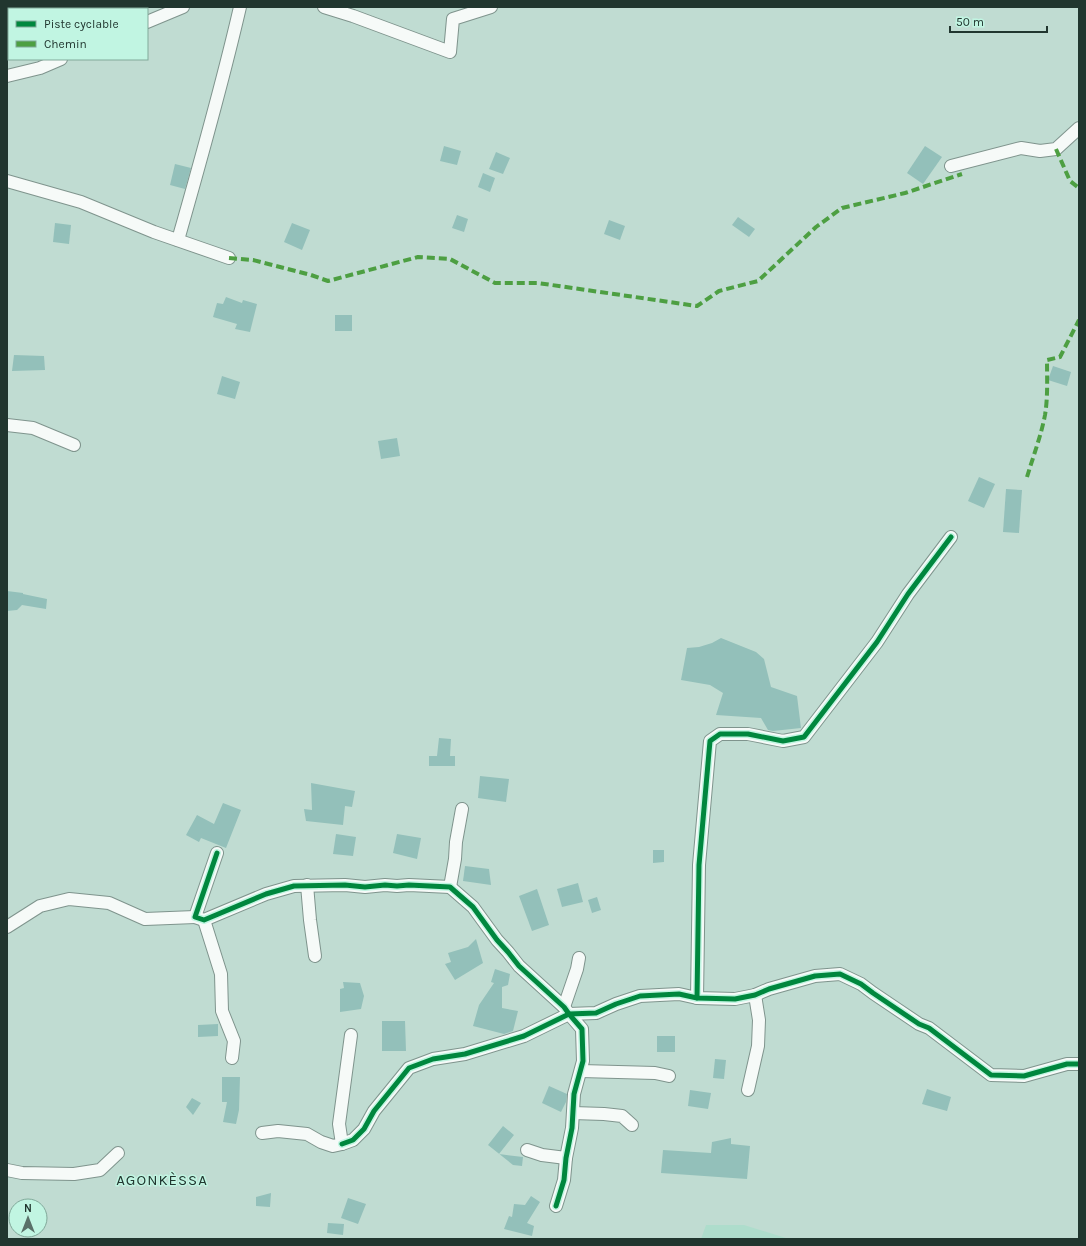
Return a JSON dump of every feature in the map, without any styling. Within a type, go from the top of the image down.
[{"type":"street","points":[[148,22],[183,7]]},
{"type":"street","points":[[178,240],[205,145],[240,7]]},
{"type":"street","points":[[324,7],[353,16],[450,52],[454,19],[491,7]]},
{"type":"street","points":[[7,76],[40,68],[59,60]]},
{"type":"street","points":[[951,166],[1021,148],[1040,151],[1056,148],[1079,128]]},
{"type":"street","points":[[7,181],[81,202],[178,240],[229,258]]},
{"type":"street","points":[[7,425],[32,428],[74,445]]},
{"type":"street","points":[[697,998],[699,865],[710,741],[720,734],[748,734],[783,741],[804,737],[877,642],[908,594],[951,537]]},
{"type":"street","points":[[450,887],[462,809]]},
{"type":"street","points":[[217,852],[200,918],[221,974],[222,1011],[234,1041],[232,1058]]},
{"type":"street","points":[[307,885],[315,956]]},
{"type":"street","points":[[7,927],[40,906],[69,899],[109,903],[145,919],[200,918],[266,894],[294,886],[345,885],[365,887],[409,885],[450,887],[472,907],[519,966],[566,1011],[582,1029],[584,1061],[574,1094],[573,1113],[564,1180],[556,1206]]},
{"type":"street","points":[[566,1011],[579,958]]},
{"type":"street","points":[[262,1133],[278,1131],[307,1134],[321,1142],[333,1146],[353,1140],[364,1129],[374,1111],[409,1068],[433,1059],[465,1054],[524,1036],[566,1011],[596,1013],[640,996],[679,994],[697,998],[735,999],[755,995],[769,989],[815,976],[840,974],[861,984],[919,1024],[929,1028],[991,1075],[1024,1076],[1067,1064],[1079,1064]]},
{"type":"street","points":[[748,1090],[758,1046],[759,1020],[755,995]]},
{"type":"street","points":[[342,1144],[339,1124],[351,1035]]},
{"type":"street","points":[[581,1071],[655,1073],[669,1076]]},
{"type":"street","points":[[573,1113],[622,1116],[632,1125]]},
{"type":"street","points":[[527,1150],[542,1155],[566,1158]]},
{"type":"street","points":[[7,1170],[22,1173],[74,1174],[100,1170],[118,1153]]},
{"type":"shaded area","points":[[706,1225],[744,1225],[789,1239],[701,1239]]},
{"type":"building","points":[[444,146],[461,151],[457,165],[440,161]]},
{"type":"building","points":[[925,146],[942,157],[923,184],[907,173]]},
{"type":"building","points":[[496,152],[510,158],[503,174],[489,169]]},
{"type":"building","points":[[175,164],[191,168],[185,189],[170,185]]},
{"type":"building","points":[[483,173],[495,178],[490,192],[478,187]]},
{"type":"building","points":[[457,215],[468,219],[464,232],[452,228]]},
{"type":"building","points":[[738,217],[755,229],[749,237],[732,225]]},
{"type":"building","points":[[609,220],[625,226],[620,240],[604,234]]},
{"type":"building","points":[[55,223],[71,225],[69,244],[53,242]]},
{"type":"building","points":[[292,223],[310,230],[302,250],[284,242]]},
{"type":"building","points":[[226,297],[242,303],[243,300],[257,304],[250,332],[235,329],[237,324],[213,317],[217,303],[223,304]]},
{"type":"building","points":[[335,315],[352,315],[352,331],[335,331]]},
{"type":"building","points":[[14,355],[44,356],[45,370],[12,371]]},
{"type":"building","points":[[1053,366],[1071,372],[1067,386],[1048,380]]},
{"type":"building","points":[[222,376],[240,382],[235,399],[217,394]]},
{"type":"building","points":[[397,438],[400,456],[381,459],[378,441]]},
{"type":"building","points":[[979,477],[995,484],[984,508],[968,501]]},
{"type":"building","points":[[1006,489],[1022,490],[1019,533],[1003,532]]},
{"type":"building","points":[[7,591],[47,599],[46,609],[22,605],[17,610],[7,611]]},
{"type":"building","points":[[721,638],[756,652],[764,659],[771,687],[797,696],[801,728],[773,731],[768,730],[761,718],[716,715],[723,693],[710,685],[681,680],[687,648],[699,647],[712,643]]},
{"type":"building","points":[[439,738],[451,739],[450,756],[455,756],[455,766],[429,766],[429,756],[437,756]]},
{"type":"building","points":[[480,776],[509,779],[506,802],[478,798]]},
{"type":"building","points":[[311,783],[355,791],[352,807],[345,806],[343,825],[306,821],[304,809],[312,810]]},
{"type":"building","points":[[223,803],[241,810],[226,848],[201,838],[199,842],[186,835],[197,815],[214,824]]},
{"type":"building","points":[[336,834],[356,837],[353,856],[333,854]]},
{"type":"building","points":[[397,834],[421,838],[417,859],[393,853]]},
{"type":"building","points":[[653,850],[664,850],[664,862],[653,863]]},
{"type":"building","points":[[465,866],[489,869],[491,885],[463,881]]},
{"type":"building","points":[[578,883],[583,902],[562,907],[557,889]]},
{"type":"building","points":[[537,889],[549,925],[532,931],[519,896]]},
{"type":"building","points":[[597,897],[601,910],[592,913],[588,900]]},
{"type":"building","points":[[476,939],[483,963],[455,980],[445,964],[451,962],[448,953],[468,947]]},
{"type":"building","points":[[495,969],[510,974],[508,985],[502,987],[502,1008],[518,1011],[513,1031],[504,1034],[473,1026],[479,1005],[494,983],[491,982]]},
{"type":"building","points":[[343,982],[360,983],[364,996],[361,1009],[340,1012],[340,989],[344,988]]},
{"type":"building","points":[[382,1021],[405,1021],[406,1051],[382,1051]]},
{"type":"building","points":[[218,1024],[218,1036],[198,1037],[198,1025]]},
{"type":"building","points":[[657,1036],[675,1036],[675,1052],[657,1052]]},
{"type":"building","points":[[715,1059],[726,1060],[724,1079],[713,1078]]},
{"type":"building","points":[[222,1077],[240,1077],[239,1110],[236,1124],[223,1122],[227,1102],[222,1102]]},
{"type":"building","points":[[549,1086],[567,1094],[566,1102],[561,1112],[542,1103]]},
{"type":"building","points":[[927,1089],[951,1097],[947,1111],[922,1104]]},
{"type":"building","points":[[690,1090],[711,1093],[708,1109],[688,1106]]},
{"type":"building","points":[[192,1098],[201,1103],[193,1115],[186,1107]]},
{"type":"building","points":[[503,1126],[514,1135],[499,1154],[488,1145]]},
{"type":"building","points":[[731,1138],[731,1144],[750,1146],[747,1179],[661,1173],[663,1150],[711,1153],[712,1142]]},
{"type":"building","points":[[499,1154],[523,1157],[522,1166],[513,1165]]},
{"type":"building","points":[[271,1193],[270,1207],[256,1206],[256,1197]]},
{"type":"building","points":[[531,1196],[540,1202],[527,1223],[534,1226],[532,1236],[504,1229],[509,1216],[512,1217],[514,1204],[525,1205]]},
{"type":"building","points":[[348,1198],[366,1204],[358,1224],[341,1218]]},
{"type":"building","points":[[328,1223],[344,1224],[343,1235],[327,1233]]},
{"type":"marked path","points":[[1056,149],[1070,181],[1079,188]]},
{"type":"marked path","points":[[229,258],[253,260],[328,281],[418,257],[450,259],[495,283],[538,283],[697,306],[719,291],[758,281],[816,227],[842,208],[905,193],[962,174]]},
{"type":"marked path","points":[[1027,477],[1045,415],[1047,394],[1047,360],[1060,357],[1079,320]]},
{"type":"cycle path","points":[[697,998],[699,865],[710,741],[720,734],[748,734],[783,741],[804,737],[877,642],[908,594],[951,537]]},
{"type":"cycle path","points":[[217,853],[195,917],[204,920],[266,894],[294,886],[345,885],[365,887],[409,885],[450,887],[473,907],[497,940],[519,966],[564,1007],[582,1029],[583,1061],[574,1094],[572,1128],[566,1158],[564,1180],[556,1206]]},
{"type":"cycle path","points":[[342,1144],[353,1140],[364,1129],[374,1111],[409,1068],[433,1059],[465,1054],[524,1036],[569,1014],[596,1013],[640,996],[679,994],[697,998],[735,999],[755,995],[769,989],[815,976],[840,974],[861,984],[919,1024],[929,1028],[991,1075],[1024,1076],[1067,1064],[1079,1064]]},
{"type":"district","name":"AGONKÈSSA","points":[[162,1180]]}]
